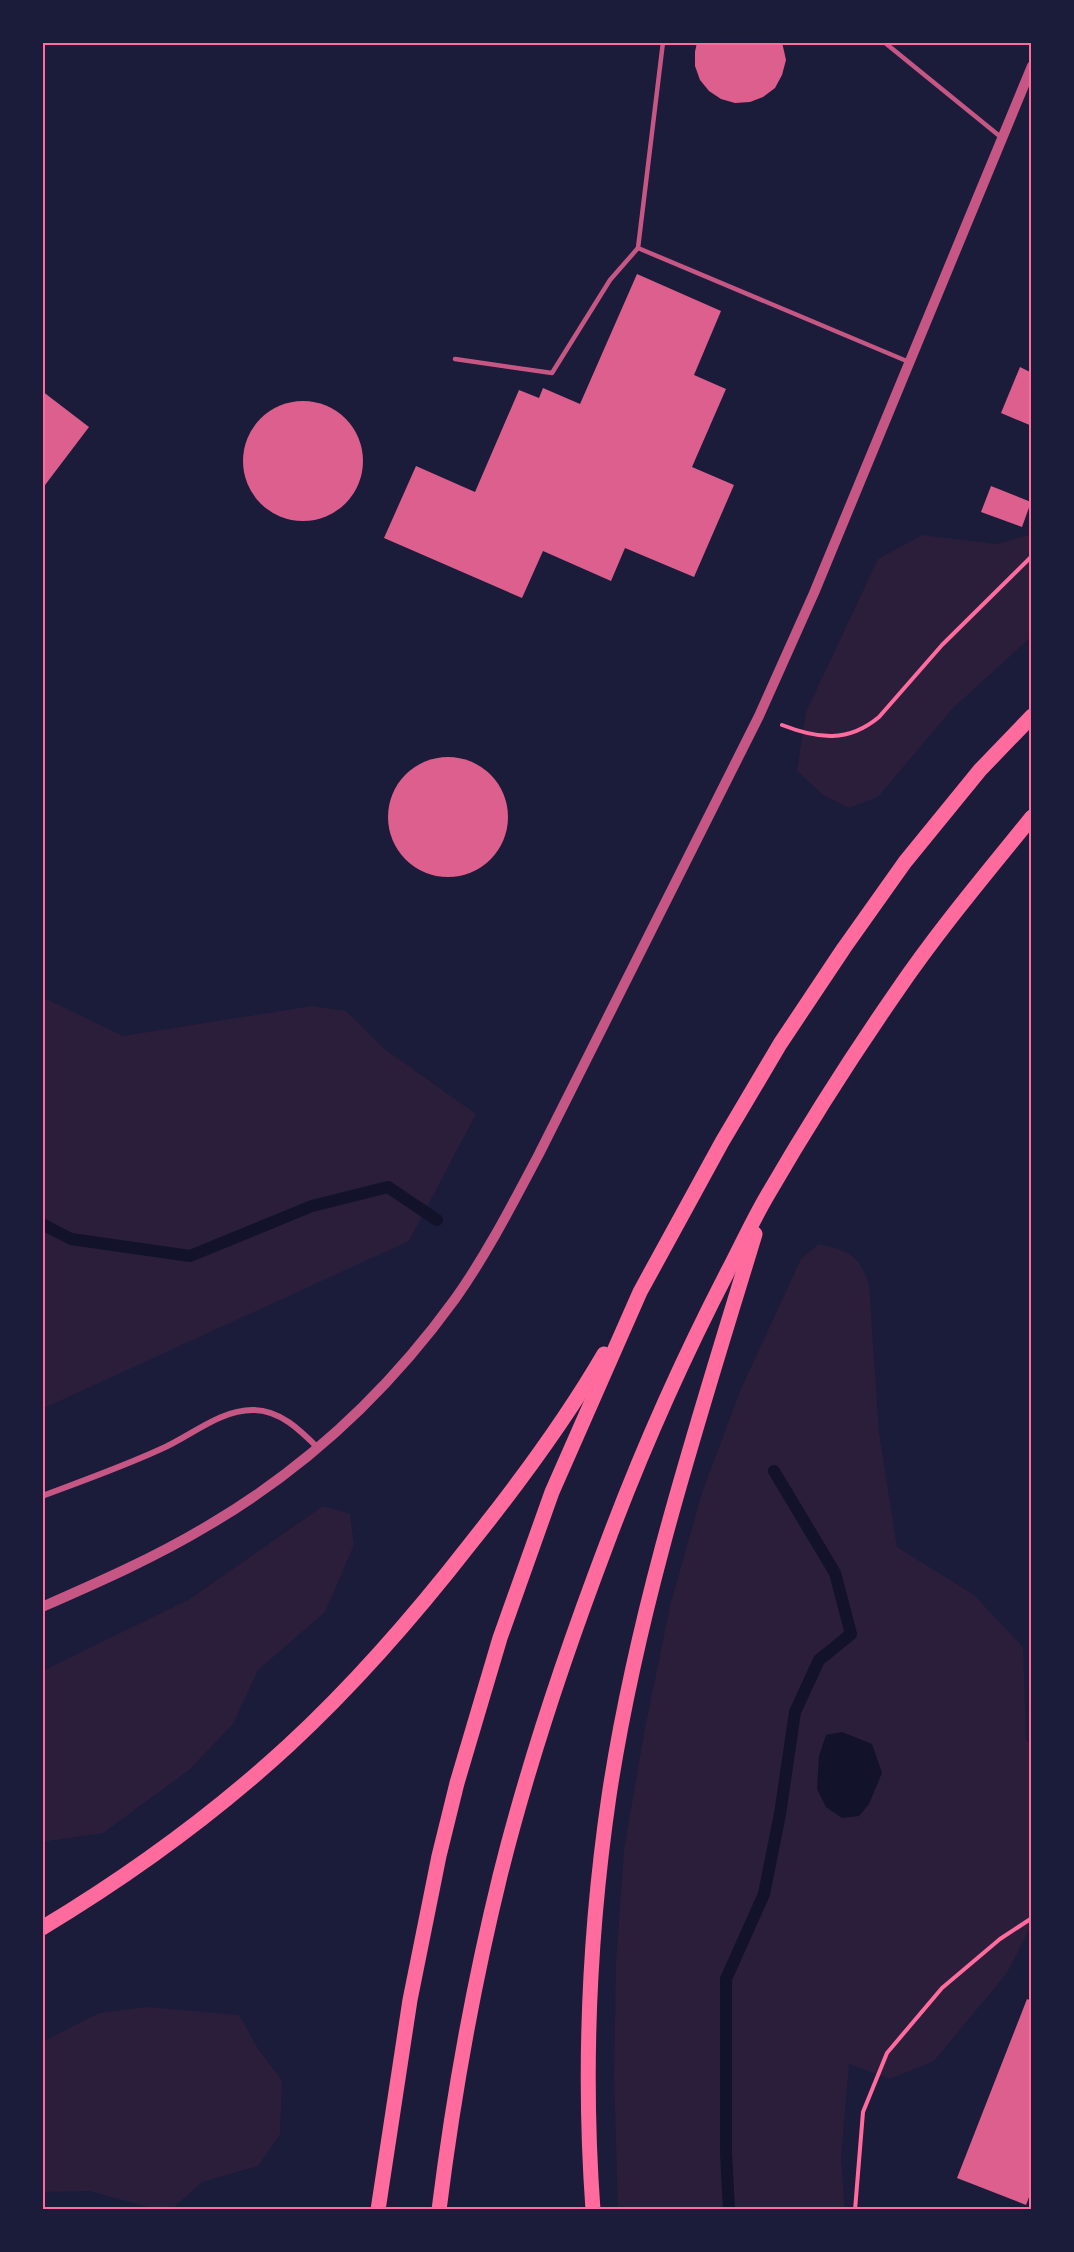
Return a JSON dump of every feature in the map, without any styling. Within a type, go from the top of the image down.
[{"type":"main road","points":[[42,1928],[122,1878],[210,1812],[288,1745],[369,1665],[438,1586],[513,1490],[567,1414],[640,1292],[728,1132],[780,1044],[844,948],[905,862],[980,770],[1032,716]]},
{"type":"main road","points":[[440,2210],[456,2089],[501,1874],[548,1709],[631,1478],[708,1310],[766,1198],[831,1092],[896,993],[966,898],[1032,817]]},
{"type":"main road","points":[[593,2210],[589,2123],[589,2000],[600,1863],[610,1794],[630,1689],[668,1524],[766,1198]]},
{"type":"main road","points":[[378,2210],[410,2000],[439,1856],[457,1783],[500,1638],[552,1492],[640,1292]]},
{"type":"street","points":[[42,1607],[127,1569],[210,1525],[249,1500],[318,1448],[355,1416],[420,1344],[456,1298],[539,1154],[759,716],[814,593],[1032,66]]},
{"type":"street","points":[[42,1496],[144,1457],[233,1412],[254,1410],[276,1415],[294,1425],[318,1448]]},
{"type":"lane","points":[[455,359],[552,373],[610,280],[638,248],[663,42]]},
{"type":"lane","points":[[884,42],[1002,138]]},
{"type":"lane","points":[[638,248],[909,362]]},
{"type":"path","points":[[759,716],[790,728],[831,737],[858,732],[879,717],[942,645],[1032,556]]},
{"type":"path","points":[[855,2210],[863,2112],[887,2053],[942,1988],[1000,1939],[1032,1918]]},
{"type":"shaded area","points":[[1032,534],[1032,636],[953,708],[878,797],[849,808],[822,794],[797,771],[806,712],[878,559],[922,535],[997,544]]},
{"type":"shaded area","points":[[42,997],[123,1036],[312,1006],[346,1011],[382,1047],[476,1114],[409,1241],[42,1409]]},
{"type":"shaded area","points":[[819,1244],[852,1255],[861,1266],[869,1284],[879,1433],[897,1547],[974,1595],[1023,1647],[1026,1740],[1032,1743],[1032,1924],[1007,1973],[934,2061],[890,2079],[849,2064],[841,2159],[845,2210],[618,2210],[614,2075],[616,1964],[624,1850],[645,1728],[671,1602],[702,1493],[740,1391],[801,1259]]},
{"type":"shaded area","points":[[323,1506],[350,1514],[354,1545],[325,1612],[258,1670],[233,1724],[189,1770],[103,1833],[42,1842],[42,1671],[190,1599]]},
{"type":"shaded area","points":[[842,1732],[872,1744],[882,1773],[869,1804],[859,1816],[842,1818],[826,1807],[817,1789],[819,1756],[826,1735]]},
{"type":"shaded area","points":[[147,2007],[239,2015],[257,2047],[282,2081],[280,2134],[258,2166],[202,2182],[171,2210],[159,2210],[89,2191],[42,2192],[42,2042],[99,2013]]},
{"type":"building","points":[[697,42],[782,42],[786,60],[782,75],[775,88],[763,97],[750,102],[735,103],[721,99],[709,91],[700,80],[695,66]]},
{"type":"building","points":[[637,274],[721,311],[694,375],[726,389],[692,467],[734,485],[694,577],[625,548],[611,581],[543,551],[522,598],[384,538],[416,466],[475,492],[519,390],[539,398],[543,388],[580,404]]},
{"type":"building","points":[[1020,367],[1032,373],[1032,426],[1001,413]]},
{"type":"building","points":[[42,391],[89,427],[42,489]]},
{"type":"building","points":[[303,401],[326,405],[346,418],[359,438],[363,461],[359,484],[346,504],[326,517],[303,521],[280,517],[260,504],[247,484],[243,461],[247,438],[260,418],[280,405]]},
{"type":"building","points":[[991,486],[1031,502],[1022,527],[981,512]]},
{"type":"building","points":[[448,757],[471,761],[491,774],[504,794],[508,817],[504,840],[491,860],[471,873],[448,877],[425,873],[405,860],[392,840],[388,817],[392,794],[405,774],[425,761]]},
{"type":"building","points":[[1027,1999],[1032,2001],[1032,2189],[1026,2205],[957,2178]]},
{"type":"waterway","points":[[42,1224],[71,1239],[190,1256],[312,1206],[388,1187],[437,1220]]},
{"type":"waterway","points":[[729,2210],[726,2153],[726,1979],[764,1894],[780,1814],[795,1712],[819,1660],[851,1634],[835,1573],[774,1471]]}]
